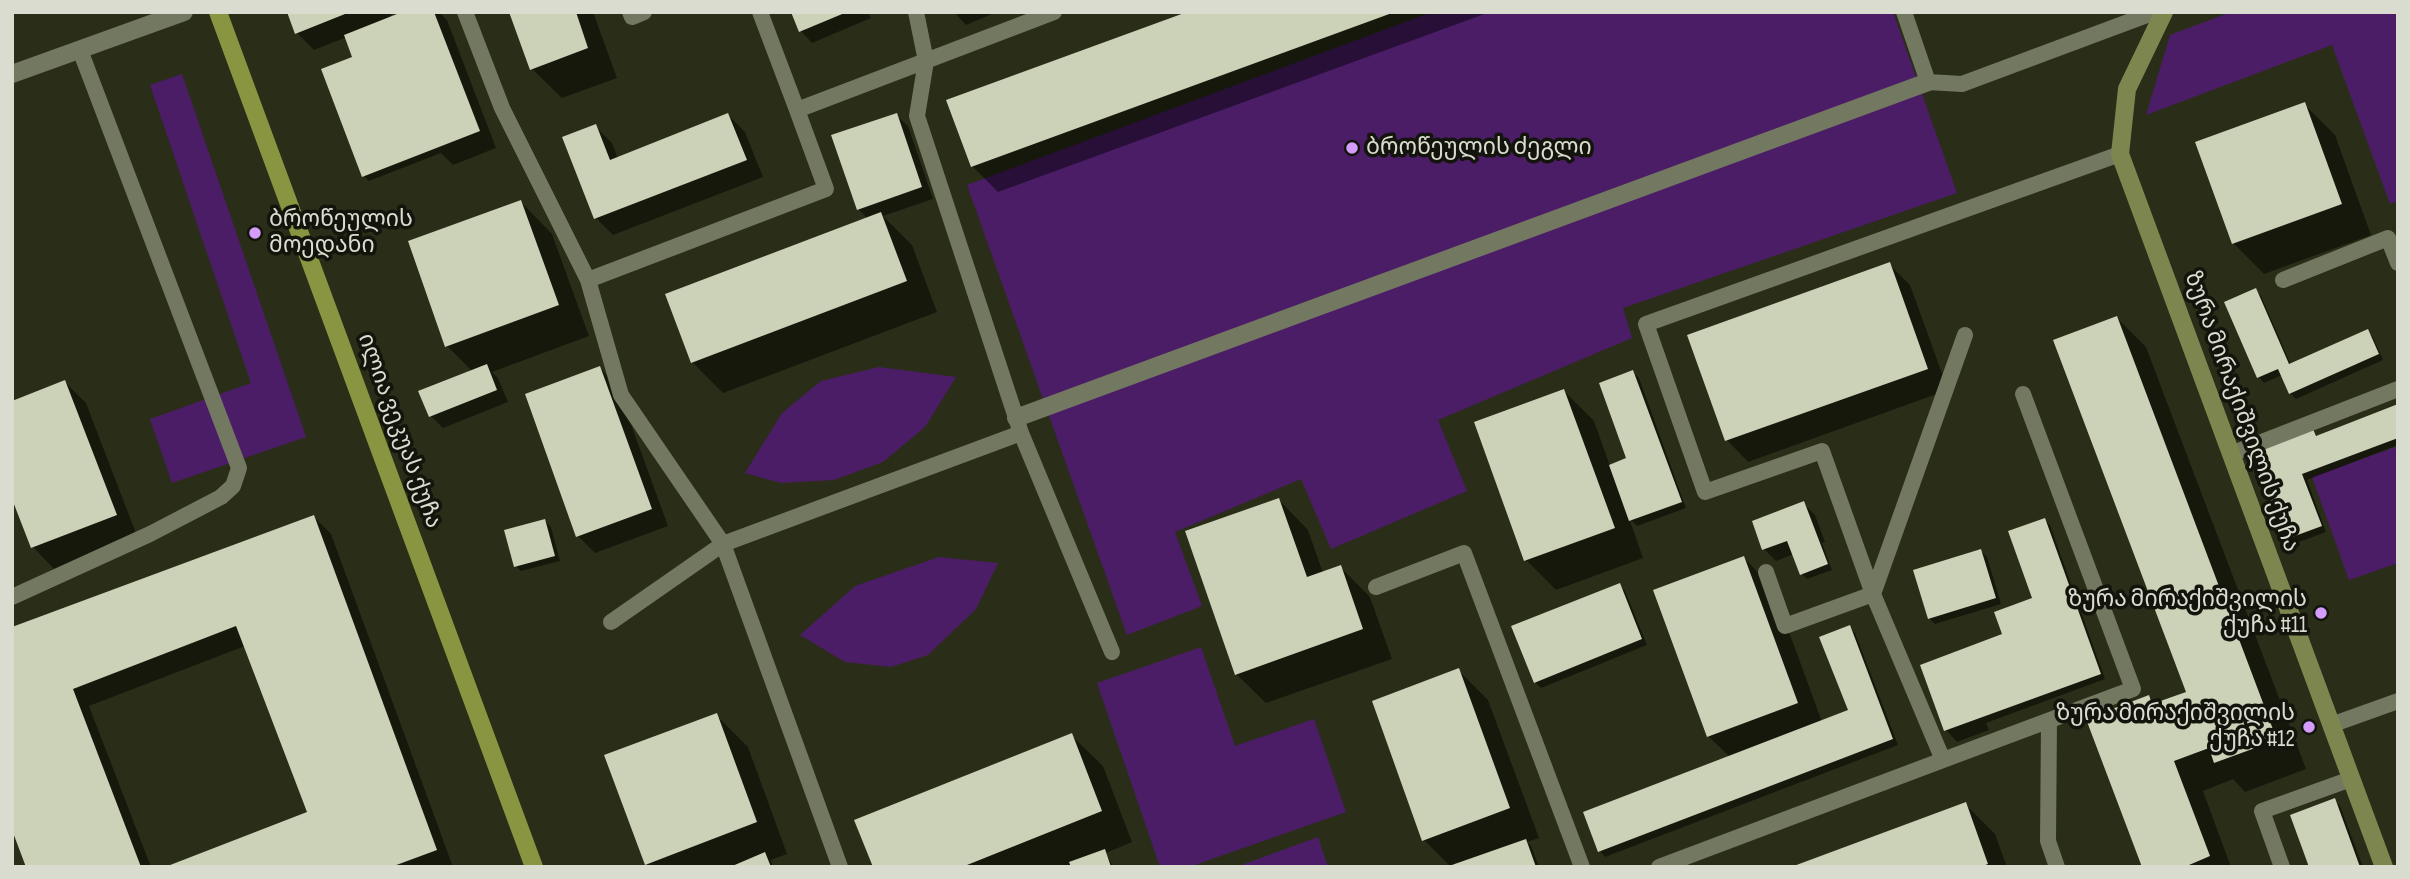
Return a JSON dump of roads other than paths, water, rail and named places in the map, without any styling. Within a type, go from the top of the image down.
[{"type":"main road","name":"ილია ვეკუას ქუჩა","points":[[218,12],[534,867]]},
{"type":"street","points":[[12,74],[184,12]]},
{"type":"street","name":"ზურა მირაქიშვილის ქუჩა","points":[[2164,12],[2127,89],[2120,154],[2384,867]]},
{"type":"street","points":[[1018,425],[1928,82]]},
{"type":"lane","points":[[465,12],[502,108],[588,279],[621,395],[723,544],[840,867]]},
{"type":"lane","points":[[630,12],[632,17],[644,12]]},
{"type":"lane","points":[[588,279],[826,189],[760,12]]},
{"type":"lane","points":[[916,12],[926,61],[917,116],[1018,425],[1112,652]]},
{"type":"lane","points":[[797,110],[1054,12]]},
{"type":"lane","points":[[1904,12],[1928,82],[1962,84],[2155,12]]},
{"type":"lane","points":[[12,597],[150,534],[221,496],[233,486],[239,468],[80,50]]},
{"type":"lane","points":[[1943,760],[1873,594],[1822,451],[1706,492],[1646,324],[2120,154]]},
{"type":"lane","points":[[2283,280],[2388,238],[2398,263]]},
{"type":"lane","points":[[1873,594],[1965,335]]},
{"type":"lane","points":[[2231,454],[2398,389]]},
{"type":"lane","points":[[1659,867],[2133,689],[2023,394]]},
{"type":"lane","points":[[611,622],[723,544],[1018,425]]},
{"type":"lane","points":[[1376,587],[1464,553],[1582,867]]},
{"type":"lane","points":[[1766,572],[1785,626],[1873,594]]},
{"type":"lane","points":[[2331,725],[2398,701]]},
{"type":"lane","points":[[2049,721],[2048,841],[2057,867]]},
{"type":"lane","points":[[2282,867],[2262,811],[2351,779]]},
{"type":"place","name":"ბროწეულის ძეგლი","points":[[1352,148]]},
{"type":"place","name":"ბროწეულის მოედანი","points":[[255,233]]},
{"type":"place","name":"ზურა მირაქიშვილის ქუჩა #11","points":[[2321,613]]},
{"type":"place","name":"ზურა მირაქიშვილის ქუჩა #12","points":[[2309,727]]}]
